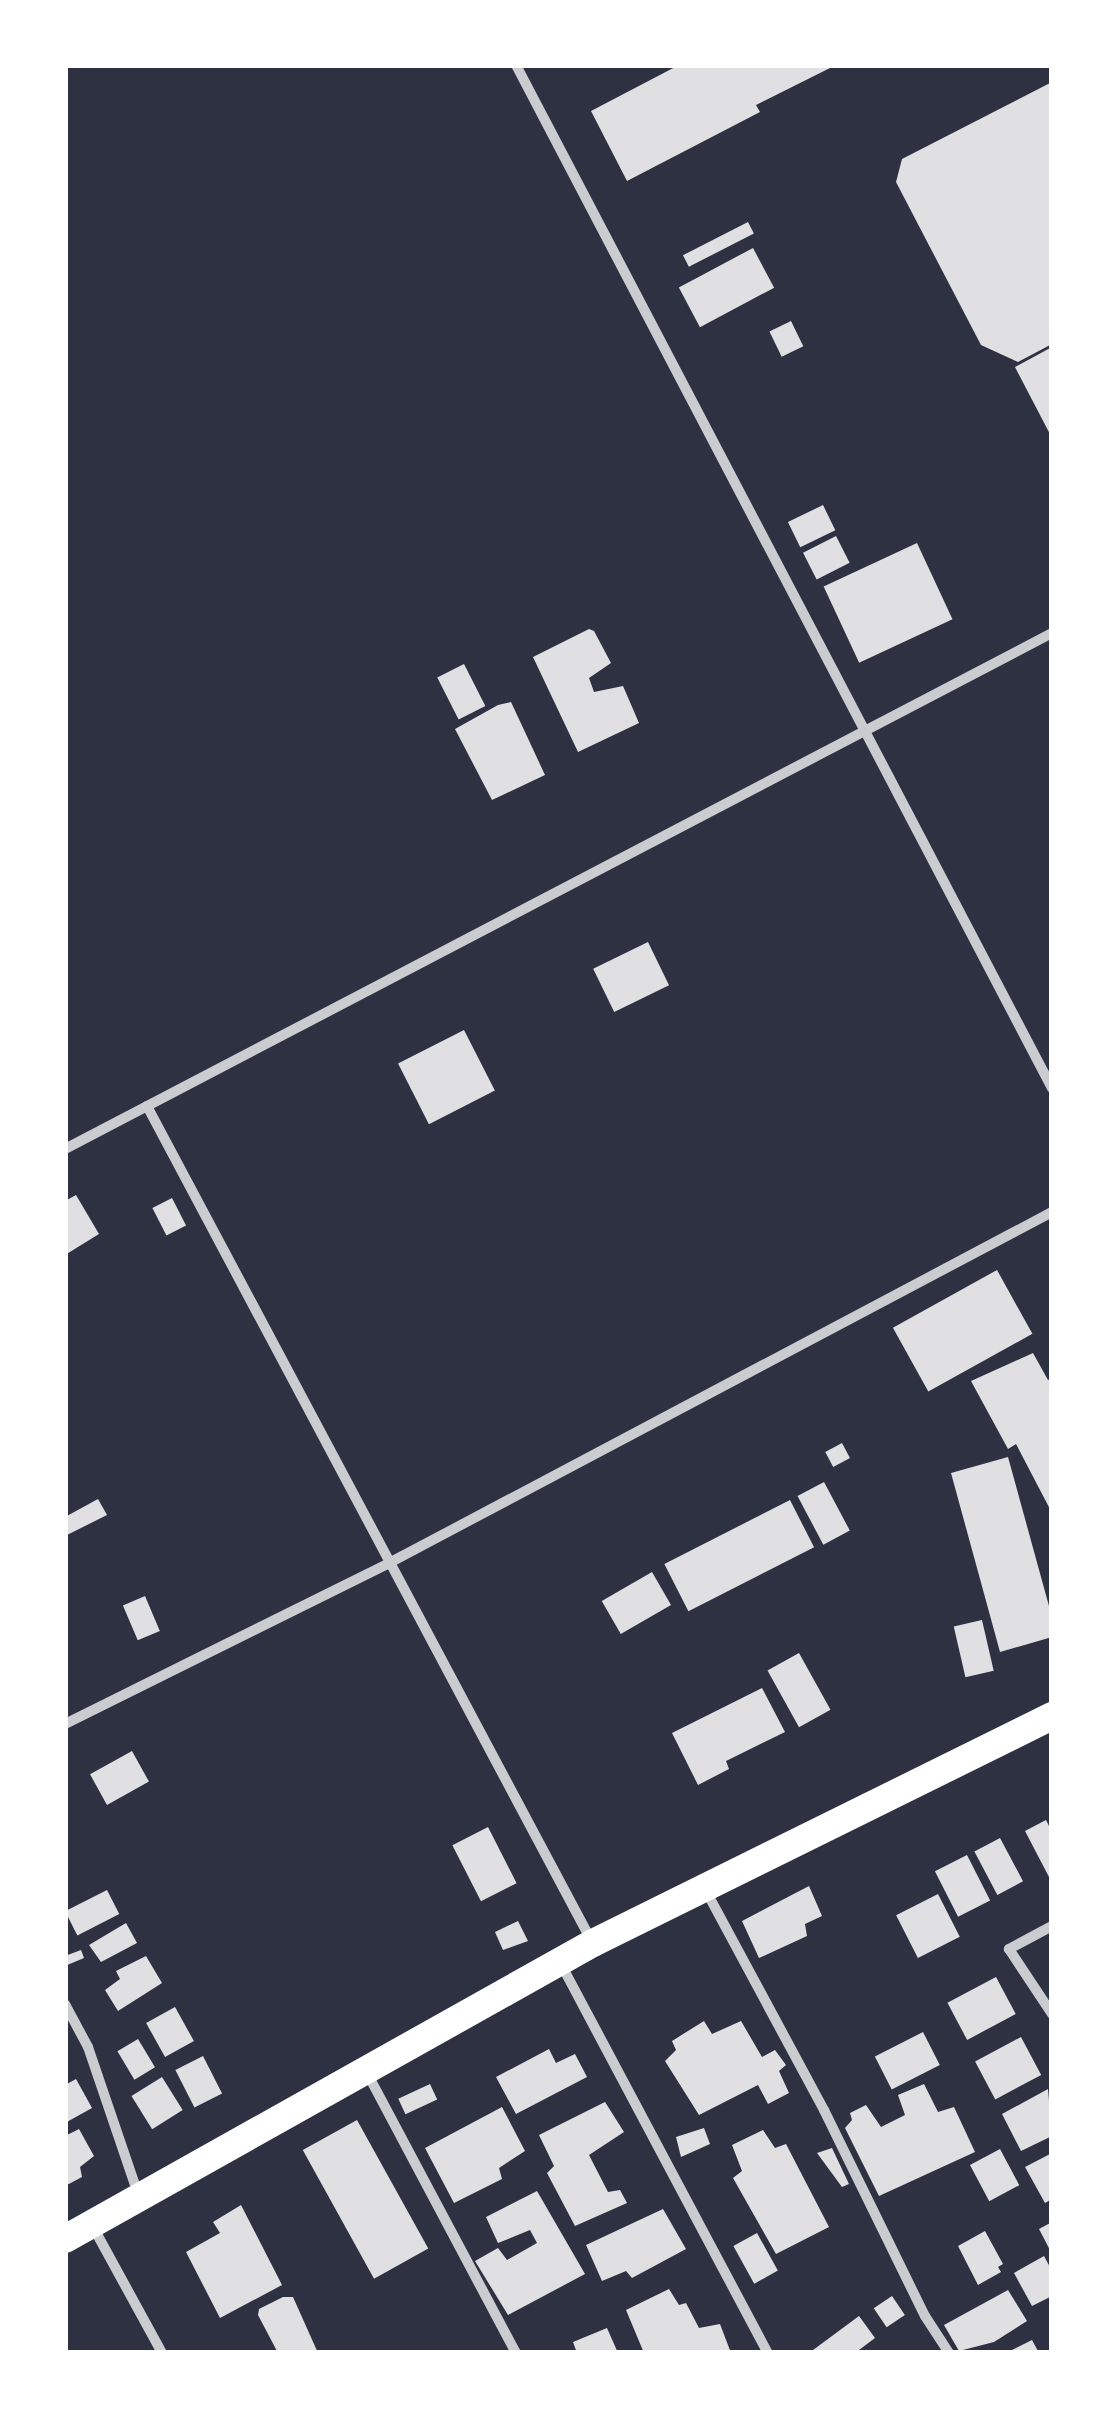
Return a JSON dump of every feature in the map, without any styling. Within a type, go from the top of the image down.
[{"type":"highway","points":[[65,2238],[592,1943],[1052,1716]]},
{"type":"street","points":[[516,65],[1052,1088]]},
{"type":"street","points":[[65,1149],[1052,633]]},
{"type":"street","points":[[148,1106],[592,1943]]},
{"type":"street","points":[[65,1724],[391,1562],[1052,1212]]},
{"type":"street","points":[[704,1886],[824,2110],[925,2316],[949,2353]]},
{"type":"street","points":[[1052,1926],[1009,1949],[1052,2014]]},
{"type":"street","points":[[559,1961],[768,2353]]},
{"type":"street","points":[[65,2004],[88,2047],[138,2196]]},
{"type":"street","points":[[365,2070],[516,2353]]},
{"type":"street","points":[[91,2224],[162,2353]]},
{"type":"building","points":[[679,65],[836,65],[756,105],[760,112],[627,181],[591,111]]},
{"type":"building","points":[[1052,82],[1052,344],[1018,362],[981,345],[896,182],[902,159]]},
{"type":"building","points":[[748,222],[754,234],[689,267],[683,255]]},
{"type":"building","points":[[753,248],[774,288],[700,327],[679,287]]},
{"type":"building","points":[[791,321],[803,346],[782,357],[769,332]]},
{"type":"building","points":[[1052,347],[1052,438],[1015,367]]},
{"type":"building","points":[[823,505],[835,530],[800,547],[788,522]]},
{"type":"building","points":[[836,536],[850,563],[817,580],[803,553]]},
{"type":"building","points":[[917,543],[952,619],[859,663],[824,587]]},
{"type":"building","points":[[589,629],[594,631],[611,663],[589,678],[594,692],[623,686],[639,723],[578,752],[533,657]]},
{"type":"building","points":[[464,664],[485,706],[459,719],[437,678]]},
{"type":"building","points":[[511,702],[545,775],[492,800],[455,729]]},
{"type":"building","points":[[648,942],[669,985],[614,1012],[593,969]]},
{"type":"building","points":[[464,1030],[495,1091],[429,1124],[398,1064]]},
{"type":"building","points":[[76,1195],[99,1234],[65,1255],[65,1201]]},
{"type":"building","points":[[172,1198],[186,1226],[166,1236],[152,1208]]},
{"type":"building","points":[[997,1270],[1032,1334],[928,1392],[893,1328]]},
{"type":"building","points":[[1033,1353],[1048,1380],[1052,1378],[1052,1513],[1016,1444],[1008,1449],[971,1381]]},
{"type":"building","points":[[842,1443],[850,1458],[833,1467],[825,1452]]},
{"type":"building","points":[[1008,1457],[1052,1617],[1052,1637],[1000,1652],[951,1473]]},
{"type":"building","points":[[824,1482],[850,1531],[823,1545],[798,1496]]},
{"type":"building","points":[[98,1499],[107,1515],[65,1536],[65,1517]]},
{"type":"building","points":[[790,1500],[814,1547],[688,1611],[664,1564]]},
{"type":"building","points":[[652,1572],[671,1605],[621,1634],[602,1601]]},
{"type":"building","points":[[145,1596],[160,1631],[138,1640],[123,1605]]},
{"type":"building","points":[[982,1620],[994,1671],[965,1677],[954,1627]]},
{"type":"building","points":[[799,1653],[831,1710],[799,1727],[768,1670]]},
{"type":"building","points":[[762,1688],[785,1732],[726,1761],[729,1769],[698,1785],[672,1733]]},
{"type":"building","points":[[132,1751],[149,1782],[107,1805],[90,1774]]},
{"type":"building","points":[[1046,1820],[1052,1832],[1049,1877],[1025,1831]]},
{"type":"building","points":[[488,1827],[517,1883],[481,1901],[452,1845]]},
{"type":"building","points":[[1000,1838],[1023,1881],[997,1895],[974,1852]]},
{"type":"building","points":[[967,1855],[990,1900],[958,1917],[935,1871]]},
{"type":"building","points":[[809,1886],[822,1916],[805,1924],[807,1936],[759,1958],[742,1921]]},
{"type":"building","points":[[107,1890],[119,1914],[77,1935],[65,1911]]},
{"type":"building","points":[[938,1894],[960,1937],[918,1958],[896,1915]]},
{"type":"building","points":[[518,1921],[528,1941],[503,1950],[495,1932]]},
{"type":"building","points":[[126,1923],[137,1943],[101,1962],[89,1945]]},
{"type":"building","points":[[81,1950],[84,1958],[65,1966],[65,1956]]},
{"type":"building","points":[[146,1956],[162,1983],[118,2011],[105,1990],[120,1979],[116,1971]]},
{"type":"building","points":[[996,1977],[1016,2014],[967,2040],[947,2003]]},
{"type":"building","points":[[175,2007],[194,2041],[165,2057],[146,2023]]},
{"type":"building","points":[[704,2021],[712,2034],[741,2021],[762,2057],[775,2050],[786,2065],[779,2071],[789,2093],[768,2104],[758,2085],[699,2115],[665,2061],[676,2050],[672,2041]]},
{"type":"building","points":[[923,2032],[940,2065],[892,2089],[875,2057]]},
{"type":"building","points":[[1021,2037],[1041,2075],[995,2099],[975,2061]]},
{"type":"building","points":[[138,2039],[155,2067],[134,2080],[117,2051]]},
{"type":"building","points":[[549,2049],[556,2063],[575,2054],[587,2077],[516,2114],[496,2077]]},
{"type":"building","points":[[203,2056],[222,2093],[194,2107],[175,2070]]},
{"type":"building","points":[[162,2077],[183,2110],[152,2129],[131,2096]]},
{"type":"building","points":[[76,2079],[92,2108],[65,2123],[65,2085]]},
{"type":"building","points":[[430,2084],[437,2099],[405,2114],[398,2099]]},
{"type":"building","points":[[924,2084],[938,2112],[954,2107],[975,2152],[879,2196],[845,2128],[852,2120],[850,2113],[866,2105],[881,2127],[905,2115],[898,2095]]},
{"type":"building","points":[[1048,2089],[1052,2136],[1021,2151],[1002,2114]]},
{"type":"building","points":[[605,2102],[624,2132],[589,2155],[608,2192],[620,2190],[627,2203],[575,2226],[547,2173],[554,2166],[539,2135]]},
{"type":"building","points":[[502,2107],[525,2151],[499,2168],[502,2179],[454,2203],[425,2148]]},
{"type":"building","points":[[357,2120],[428,2249],[374,2279],[303,2150]]},
{"type":"building","points":[[704,2128],[710,2144],[681,2157],[676,2137]]},
{"type":"building","points":[[79,2129],[94,2156],[80,2167],[82,2177],[65,2186],[65,2136]]},
{"type":"building","points":[[763,2130],[775,2148],[786,2144],[829,2227],[776,2254],[733,2178],[742,2171],[732,2145]]},
{"type":"building","points":[[832,2148],[849,2184],[842,2187],[817,2153]]},
{"type":"building","points":[[1000,2149],[1019,2185],[989,2201],[970,2165]]},
{"type":"building","points":[[1052,2153],[1052,2199],[1045,2203],[1025,2167]]},
{"type":"building","points":[[537,2191],[585,2274],[508,2315],[475,2261],[498,2248],[507,2260],[537,2243],[530,2230],[498,2243],[486,2217]]},
{"type":"building","points":[[241,2205],[282,2285],[220,2318],[186,2252],[220,2233],[213,2222]]},
{"type":"building","points":[[663,2209],[686,2249],[632,2278],[626,2271],[602,2281],[586,2245]]},
{"type":"building","points":[[1052,2222],[1052,2254],[1039,2229]]},
{"type":"building","points":[[985,2231],[1003,2264],[998,2267],[1001,2272],[978,2285],[958,2246]]},
{"type":"building","points":[[757,2233],[778,2271],[754,2284],[733,2246]]},
{"type":"building","points":[[1044,2256],[1052,2271],[1052,2296],[1032,2306],[1014,2273]]},
{"type":"building","points":[[669,2289],[679,2305],[686,2303],[699,2328],[720,2324],[731,2353],[644,2353],[626,2310]]},
{"type":"building","points":[[1008,2290],[1027,2321],[994,2342],[959,2351],[944,2325]]},
{"type":"building","points":[[892,2296],[905,2315],[887,2327],[874,2308]]},
{"type":"building","points":[[283,2297],[293,2297],[318,2353],[278,2353],[258,2315],[259,2309]]},
{"type":"building","points":[[859,2316],[875,2338],[855,2353],[809,2353]]},
{"type":"building","points":[[607,2328],[618,2353],[577,2353],[573,2342]]},
{"type":"building","points":[[1032,2340],[1039,2353],[1006,2353]]}]
